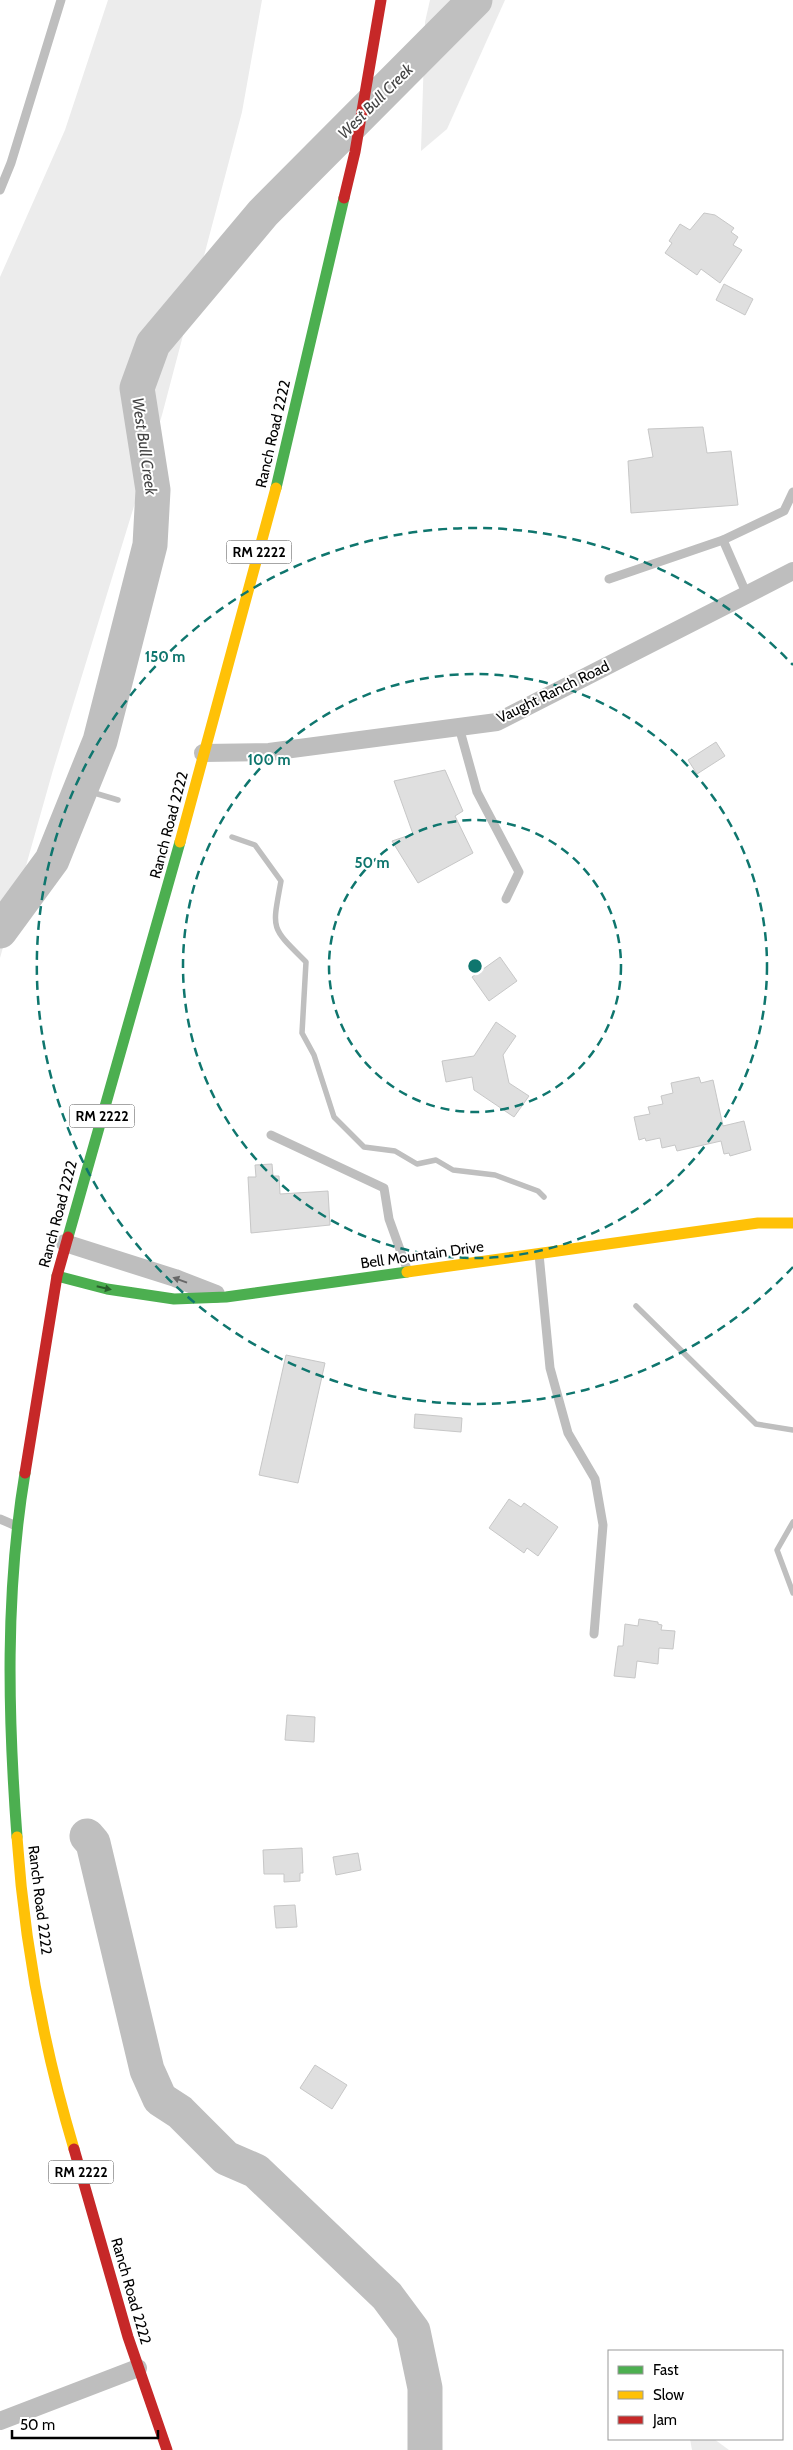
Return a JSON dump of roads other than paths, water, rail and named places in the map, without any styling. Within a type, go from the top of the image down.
[{"type":"main road","name":"Ranch Road 2222","points":[[167,2450],[138,2368],[60,2102],[38,1998],[20,1887],[10,1739],[11,1624],[16,1526],[57,1276],[182,840],[203,753],[268,520],[355,152],[381,0]]},
{"type":"main road","name":"Bell Mountain Drive","points":[[57,1276],[107,1289],[174,1299],[226,1297],[758,1223],[793,1223]]},
{"type":"street","name":"Vaught Ranch Road","points":[[203,753],[269,752],[497,722],[793,571]]},
{"type":"street","points":[[65,1243],[175,1278],[226,1297]]},
{"type":"street","points":[[0,2421],[138,2368]]},
{"type":"lane","points":[[0,190],[11,163],[61,0]]},
{"type":"lane","points":[[609,580],[723,540],[784,511],[793,492]]},
{"type":"lane","points":[[723,540],[747,595]]},
{"type":"lane","points":[[458,727],[477,792],[519,872],[506,898]]},
{"type":"lane","points":[[271,1135],[384,1188],[389,1219],[408,1272]]},
{"type":"lane","points":[[538,1254],[550,1368],[568,1433],[594,1479],[603,1526],[594,1634]]},
{"type":"lane","points":[[0,1519],[16,1526]]},
{"type":"waterway","name":"West Bull Creek","points":[[0,931],[52,860],[100,741],[150,545],[153,490],[137,388],[153,344],[263,213],[475,0]]},
{"type":"waterway","points":[[81,789],[118,800]]},
{"type":"waterway","points":[[232,837],[255,845],[281,881],[275,919],[280,934],[306,962],[302,1033],[314,1055],[334,1117],[364,1147],[395,1151],[417,1164],[436,1160],[453,1170],[495,1175],[538,1191],[544,1197]]},
{"type":"waterway","points":[[636,1306],[756,1424],[793,1430]]},
{"type":"waterway","points":[[793,1522],[777,1550],[793,1593]]},
{"type":"waterway","points":[[87,1836],[93,1843],[147,2070],[160,2099],[180,2112],[226,2158],[256,2171],[387,2296],[413,2331],[425,2388],[425,2450]]}]
